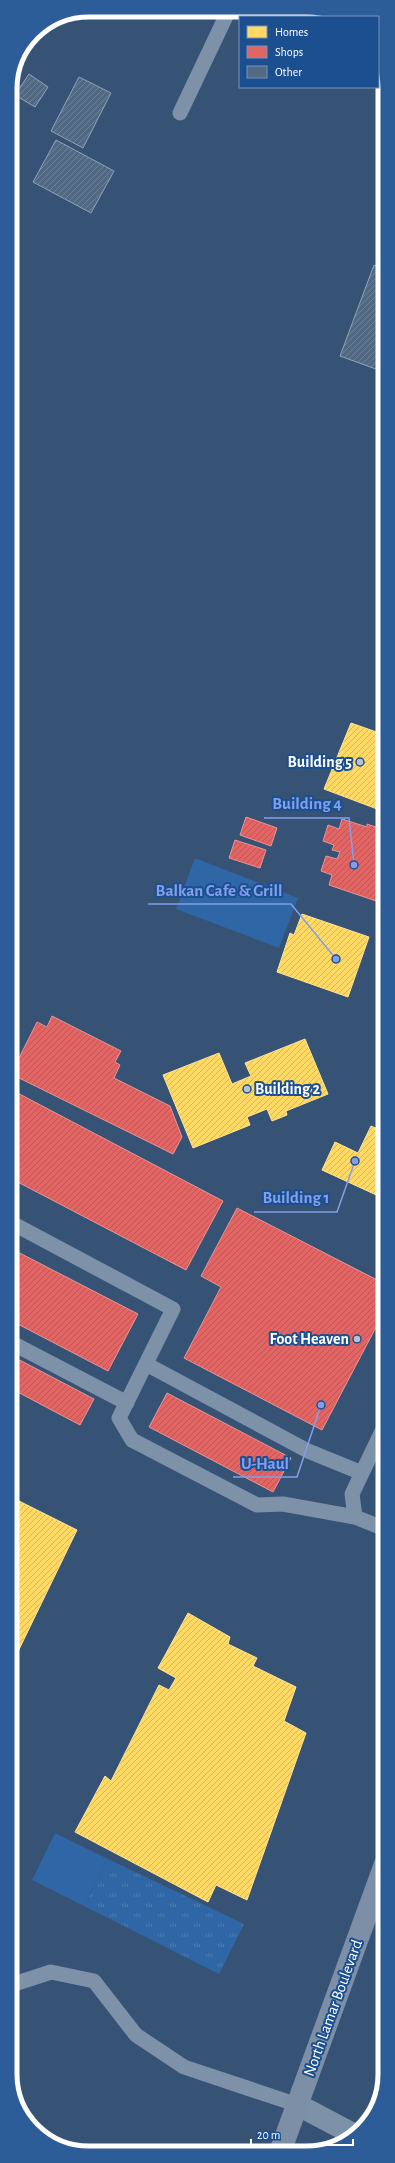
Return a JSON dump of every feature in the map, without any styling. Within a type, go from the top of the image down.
[{"type":"main road","name":"North Lamar Boulevard","points":[[282,2146],[378,1883]]},
{"type":"street","points":[[298,2104],[349,2132]]},
{"type":"lane","points":[[180,113],[226,17]]},
{"type":"lane","points":[[17,1226],[173,1309],[119,1418],[132,1440],[258,1505],[283,1504],[355,1517],[378,1526]]},
{"type":"lane","points":[[17,1346],[127,1402]]},
{"type":"lane","points":[[146,1364],[308,1451],[362,1473]]},
{"type":"lane","points":[[355,1517],[352,1494],[378,1440]]},
{"type":"lane","points":[[17,1983],[51,1972],[94,1981],[136,2035],[184,2067],[298,2104]]},
{"type":"green space","points":[[195,858],[298,898],[279,948],[176,909]]},
{"type":"green space","points":[[55,1833],[108,1859],[84,1906],[32,1880]]},
{"type":"green space","points":[[108,1859],[244,1924],[219,1974],[84,1906]]},
{"type":"building: Homes","name":"Building 5","points":[[351,723],[378,733],[378,809],[324,789]]},
{"type":"building: Homes","points":[[302,914],[369,937],[348,997],[277,972],[290,933],[294,935]]},
{"type":"building: Homes","name":"Building 2","points":[[305,1039],[328,1094],[286,1111],[287,1115],[272,1121],[267,1109],[247,1117],[250,1125],[193,1148],[163,1075],[219,1053],[232,1084],[251,1076],[245,1063]]},
{"type":"building: Homes","points":[[371,1126],[378,1129],[378,1196],[322,1170],[335,1142],[358,1153]]},
{"type":"building: Homes","points":[[17,1500],[77,1530],[17,1654]]},
{"type":"building: Homes","points":[[188,1613],[230,1637],[228,1644],[257,1658],[253,1666],[296,1687],[284,1721],[306,1733],[247,1900],[216,1885],[208,1902],[75,1832],[105,1776],[111,1781],[159,1685],[169,1690],[176,1678],[158,1668]]},
{"type":"building: Shops","points":[[246,817],[277,828],[271,846],[240,835]]},
{"type":"building: Shops","points":[[342,819],[367,827],[367,824],[378,828],[378,902],[329,885],[332,875],[321,871],[326,856],[337,859],[340,852],[332,850],[334,845],[323,841],[328,825],[339,829]]},
{"type":"building: Shops","points":[[235,840],[266,850],[260,868],[229,858]]},
{"type":"building: Shops","points":[[52,1016],[121,1051],[115,1062],[120,1065],[114,1078],[170,1106],[182,1137],[173,1154],[17,1077],[17,1062],[37,1022],[47,1027]]},
{"type":"building: Shops","points":[[17,1093],[223,1201],[186,1270],[17,1182]]},
{"type":"building: Shops","points":[[237,1208],[378,1280],[378,1323],[322,1430],[184,1358],[221,1287],[201,1276]]},
{"type":"building: Shops","points":[[17,1252],[138,1314],[108,1371],[17,1324]]},
{"type":"building: Shops","points":[[17,1359],[94,1399],[80,1425],[17,1392]]},
{"type":"building: Shops","points":[[167,1393],[291,1458],[273,1492],[149,1427]]},
{"type":"building: Other","points":[[29,74],[48,87],[35,107],[17,96],[17,92]]},
{"type":"building: Other","points":[[79,77],[111,93],[83,148],[51,131]]},
{"type":"building: Other","points":[[56,140],[114,171],[91,213],[33,182]]},
{"type":"building: Other","points":[[374,265],[378,267],[378,370],[340,356]]},
{"type":"place","name":"Building 5","points":[[360,762]]},
{"type":"place","name":"Building 4","points":[[354,865]]},
{"type":"place","name":"Balkan Cafe & Grill","points":[[336,959]]},
{"type":"place","name":"Building 2","points":[[247,1089]]},
{"type":"place","name":"Building 1","points":[[355,1161]]},
{"type":"place","name":"Foot Heaven","points":[[357,1339]]},
{"type":"place","name":"U-Haul","points":[[321,1405]]}]
